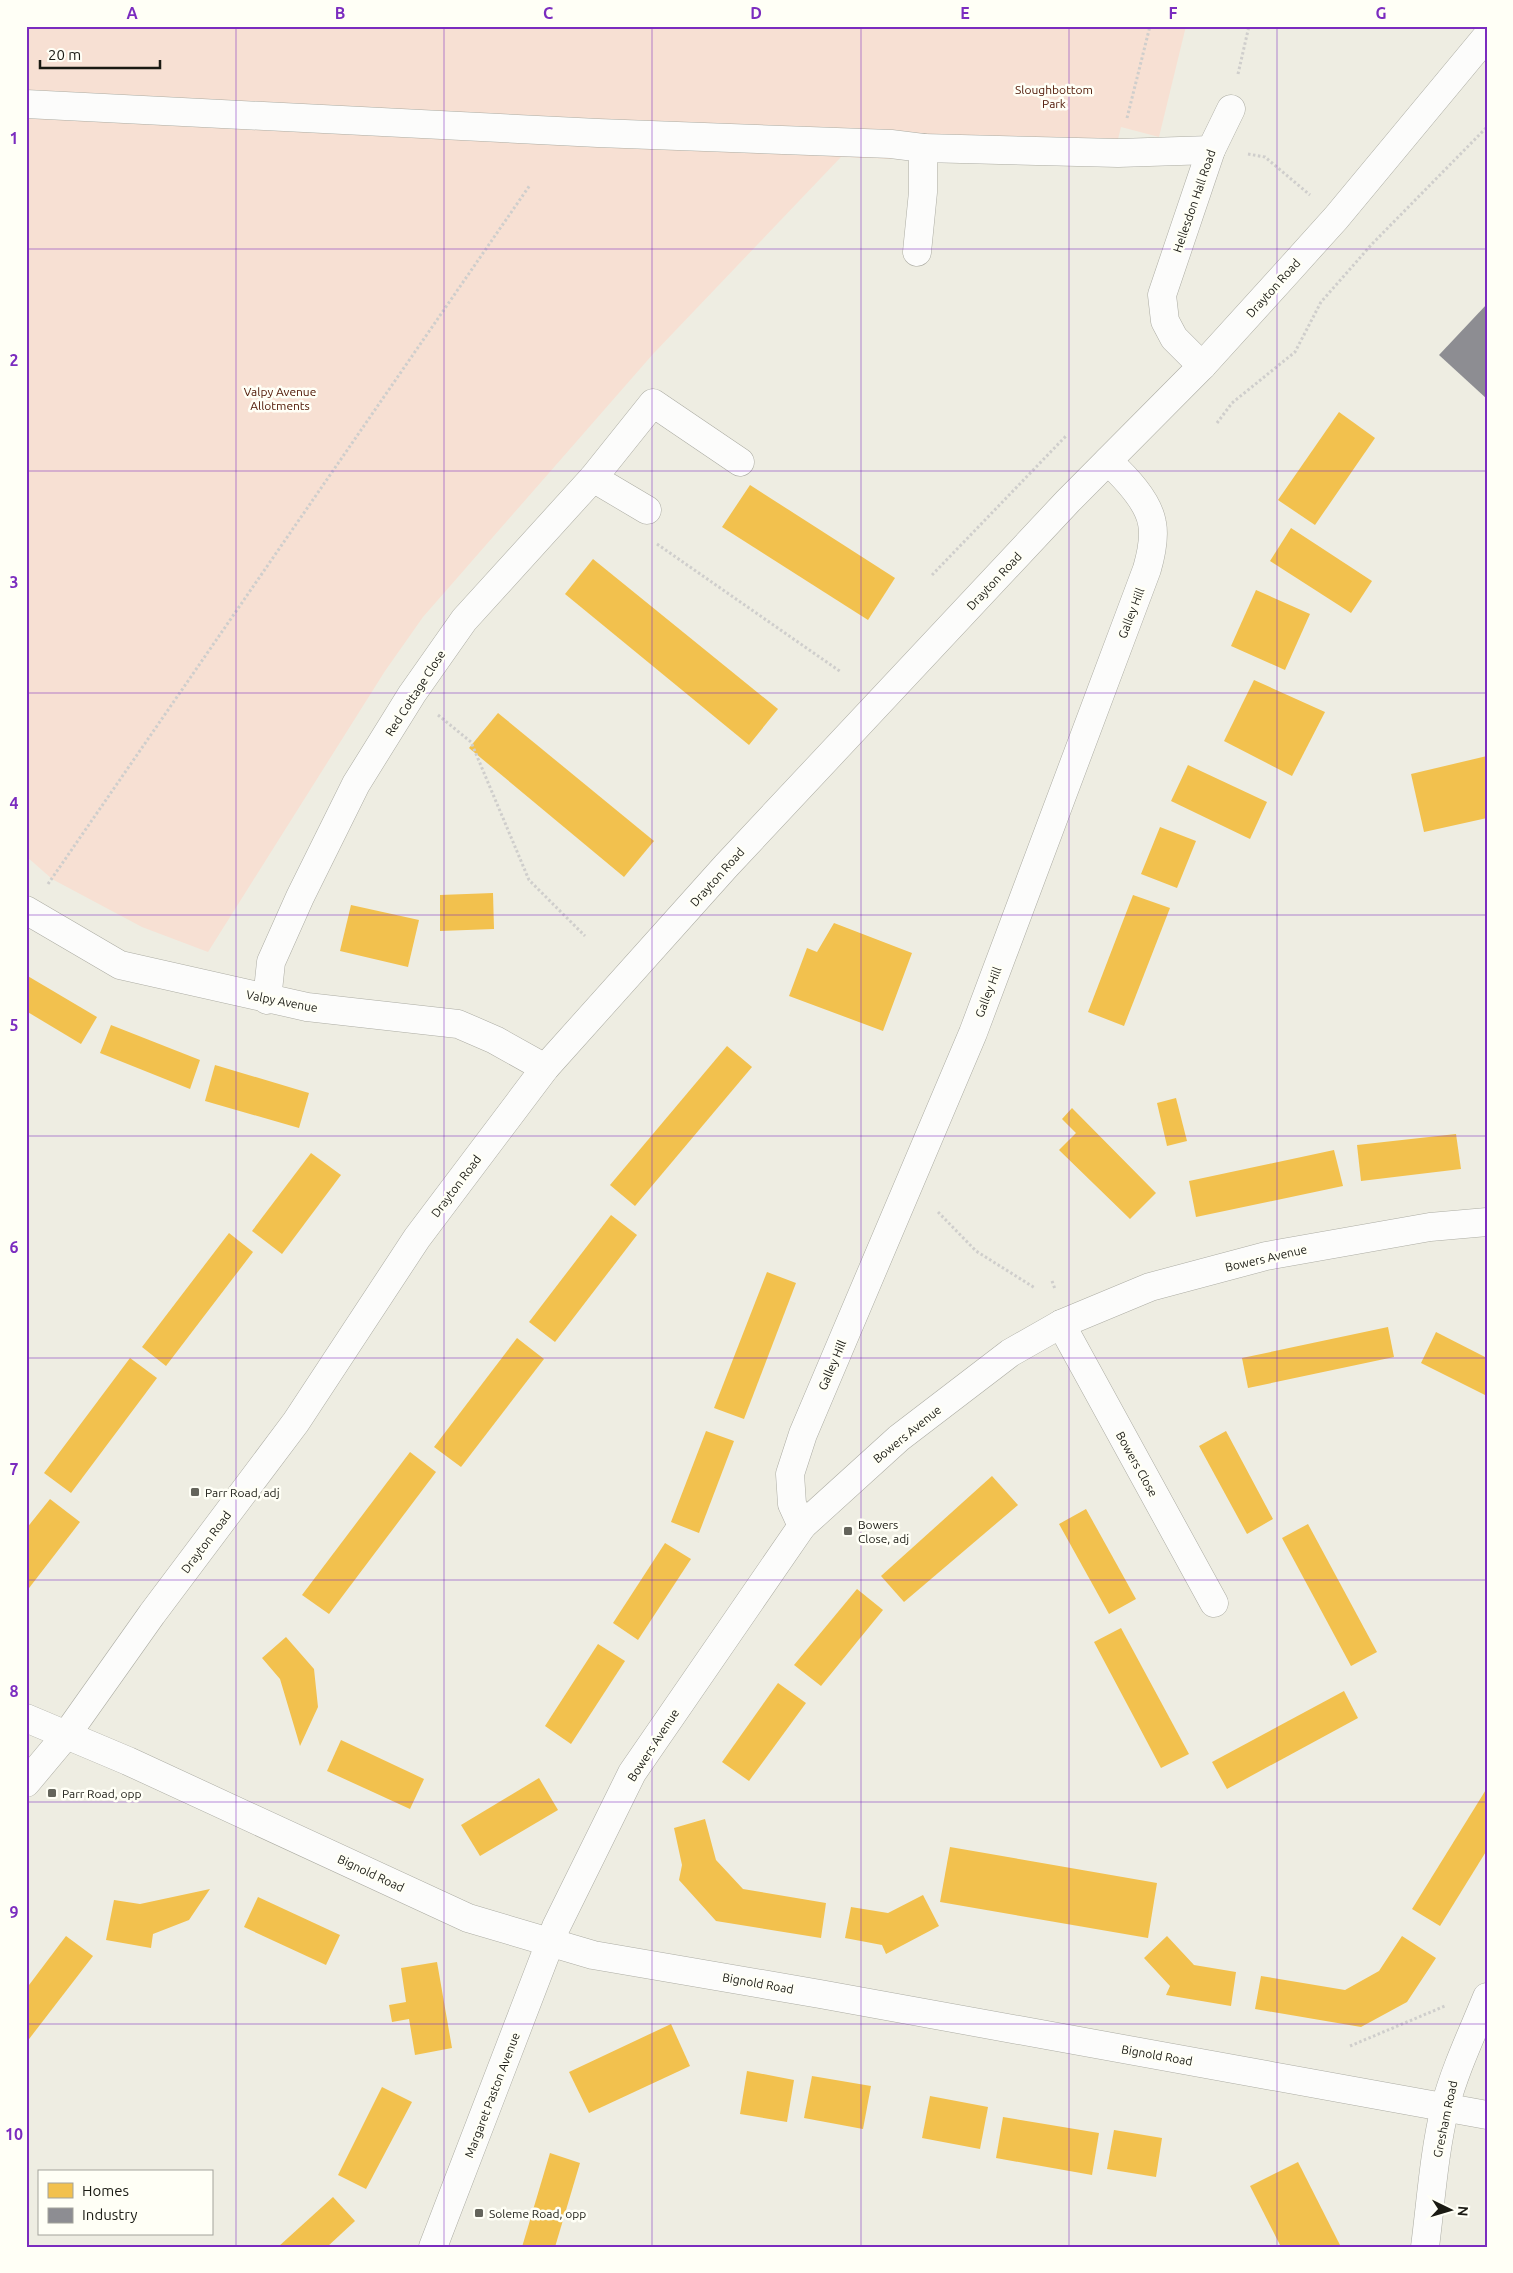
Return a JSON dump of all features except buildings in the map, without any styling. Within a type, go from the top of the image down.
[{"type":"street","name":"Drayton Road","points":[[26,1783],[66,1734],[152,1614],[296,1422],[417,1238],[545,1068],[726,866],[1068,501],[1202,366],[1336,218],[1487,36]]},
{"type":"street","points":[[26,104],[598,133],[891,144],[923,148],[1118,153],[1210,150]]},
{"type":"street","name":"Hellesdon Hall Road","points":[[1202,366],[1174,338],[1165,321],[1162,295],[1210,150],[1231,109]]},
{"type":"street","points":[[917,252],[922,192],[923,148]]},
{"type":"street","name":"Red Cottage Close","points":[[267,1000],[271,962],[300,897],[356,784],[412,694],[464,620],[593,478],[652,403],[740,462]]},
{"type":"street","name":"Galley Hill","points":[[802,1526],[792,1504],[790,1474],[802,1434],[973,1033],[1147,569],[1152,547],[1152,523],[1144,503],[1123,475],[1108,461]]},
{"type":"street","points":[[593,478],[647,510]]},
{"type":"street","name":"Valpy Avenue","points":[[28,911],[120,965],[267,1000],[307,1007],[458,1024],[495,1040],[545,1068]]},
{"type":"street","name":"Bowers Avenue","points":[[550,1944],[556,1927],[632,1773],[802,1526],[899,1438],[1010,1353],[1061,1324],[1150,1287],[1266,1256],[1430,1227],[1487,1222]]},
{"type":"street","name":"Bowers Close","points":[[1061,1324],[1214,1603]]},
{"type":"street","name":"Bignold Road","points":[[26,1718],[66,1734],[468,1918],[550,1944],[593,1955],[820,1994],[1487,2115]]},
{"type":"street","name":"Margaret Paston Avenue","points":[[433,2247],[550,1944]]},
{"type":"street","name":"Gresham Road","points":[[1425,2247],[1437,2146],[1445,2107],[1457,2068],[1487,1997]]},
{"type":"path","points":[[1118,153],[1150,26]]},
{"type":"path","points":[[1231,109],[1249,26]]},
{"type":"path","points":[[1217,423],[1232,403],[1294,352],[1321,302],[1372,244],[1487,126]]},
{"type":"path","points":[[1210,150],[1234,151],[1265,157],[1336,218],[1372,244]]},
{"type":"path","points":[[28,911],[530,185]]},
{"type":"path","points":[[932,575],[1066,436]]},
{"type":"path","points":[[647,510],[642,534],[841,672]]},
{"type":"path","points":[[412,694],[471,742],[529,880],[585,936]]},
{"type":"path","points":[[938,1212],[976,1251],[1035,1288]]},
{"type":"path","points":[[1350,2046],[1450,2004]]},
{"type":"green space","name":"Valpy Avenue Allotments","points":[[26,26],[1186,26],[1159,137],[1121,127],[1111,167],[841,157],[653,354],[423,617],[385,671],[208,952],[142,927],[52,879],[26,856]]},
{"type":"place","name":"Parr Road, adj","points":[[195,1492]]},
{"type":"place","name":"Bowers Close, adj","points":[[848,1531]]},
{"type":"place","name":"Parr Road, opp","points":[[52,1793]]},
{"type":"place","name":"Soleme Road, opp","points":[[479,2213]]},
{"type":"park label","name":"Sloughbottom Park","points":[[1054,96]]}]
